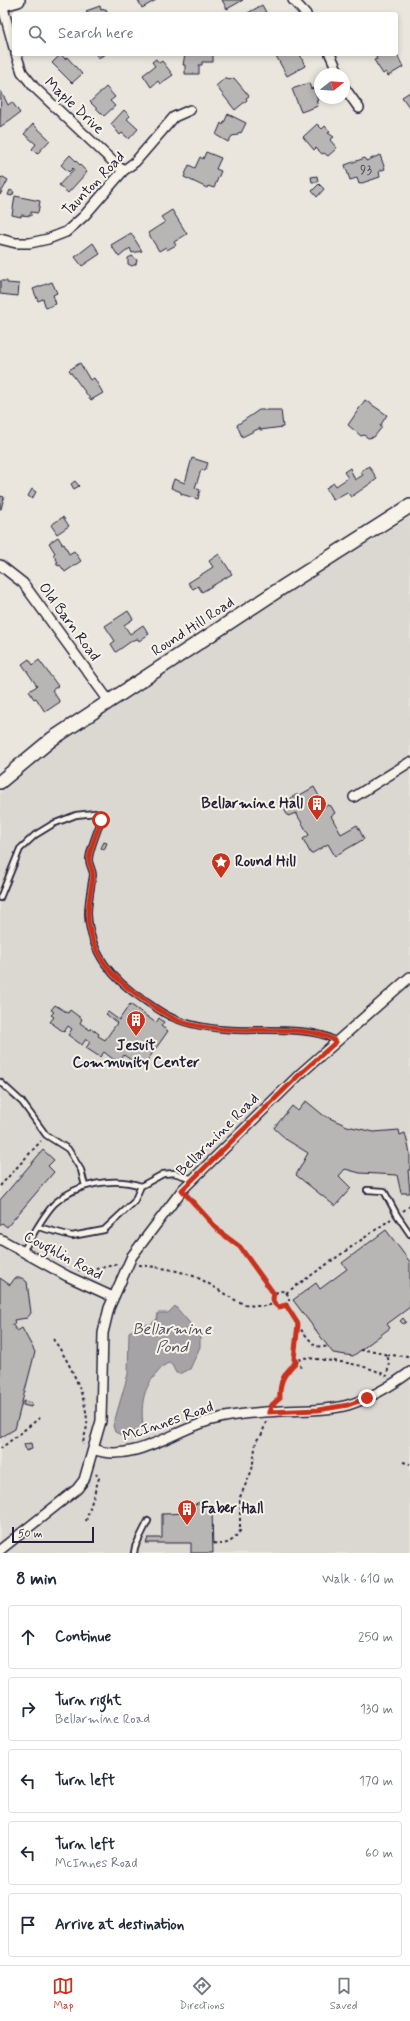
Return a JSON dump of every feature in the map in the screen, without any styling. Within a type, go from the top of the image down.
[{"type":"main road","points":[[1,5],[18,0]]},
{"type":"main road","name":"Round Hill Road","points":[[0,782],[52,739],[283,587],[410,506]]},
{"type":"street","points":[[294,0],[304,12]]},
{"type":"street","points":[[1,5],[12,41]]},
{"type":"street","name":"Maple Drive","points":[[17,56],[22,72],[34,87],[123,171]]},
{"type":"street","points":[[331,56],[336,68]]},
{"type":"street","points":[[350,95],[359,108]]},
{"type":"street","name":"Taunton Road","points":[[0,239],[16,243],[30,243],[48,239],[66,232],[84,216],[123,171],[135,162],[174,117],[190,110]]},
{"type":"street","name":"Old Barn Road","points":[[0,565],[23,583],[109,701]]},
{"type":"street","points":[[354,797],[410,762]]},
{"type":"street","name":"Bellarmine Road","points":[[0,1550],[77,1490],[84,1480],[101,1421],[103,1333],[113,1297],[128,1263],[146,1235],[182,1190],[300,1074],[410,977]]},
{"type":"street","name":"Coughlin Road","points":[[0,1239],[67,1276],[113,1297]]},
{"type":"street","name":"McInnes Road","points":[[94,1449],[104,1453],[116,1454],[132,1451],[191,1426],[212,1419],[269,1412],[334,1408],[367,1398],[388,1387],[410,1372]]},
{"type":"lane","points":[[0,898],[20,849],[35,835],[52,824],[76,815],[95,813],[101,820],[89,861],[93,873],[89,893],[89,926],[98,954],[115,978],[140,997],[169,1016],[182,1022],[235,1030],[277,1030],[314,1034],[326,1036],[336,1042]]},
{"type":"lane","points":[[0,1082],[22,1102],[46,1135],[68,1149],[81,1170],[84,1186]]},
{"type":"lane","points":[[38,1227],[72,1236],[104,1230],[134,1202],[141,1186],[158,1177],[174,1173],[193,1179]]},
{"type":"lane","points":[[23,1251],[45,1216],[56,1202],[84,1186],[104,1182],[131,1183],[141,1186]]},
{"type":"lane","points":[[367,1190],[384,1191],[397,1215],[410,1234]]},
{"type":"lane","points":[[134,1553],[148,1521]]},
{"type":"path","points":[[0,1186],[46,1135]]},
{"type":"path","points":[[182,1190],[220,1232],[240,1247],[274,1294],[274,1304]]},
{"type":"path","points":[[286,1293],[410,1206]]},
{"type":"path","points":[[72,1270],[92,1270],[128,1263],[166,1269],[196,1277],[226,1296],[249,1306],[264,1307],[274,1304],[279,1307],[286,1305]]},
{"type":"path","points":[[274,1294],[279,1291],[286,1293]]},
{"type":"path","points":[[286,1293],[288,1300],[286,1305],[297,1325],[315,1346],[328,1347]]},
{"type":"path","points":[[297,1325],[294,1359],[302,1368]]},
{"type":"path","points":[[53,1339],[65,1354],[84,1404],[88,1422],[83,1443],[89,1464],[99,1478],[86,1521]]},
{"type":"path","points":[[360,1350],[376,1351],[387,1355],[410,1356]]},
{"type":"path","points":[[387,1355],[389,1362],[387,1376],[388,1387]]},
{"type":"path","points":[[213,1543],[222,1545],[230,1543],[240,1531],[240,1497],[252,1470],[256,1441],[262,1434],[272,1405],[280,1398],[282,1377],[296,1362],[303,1358],[326,1359],[363,1365],[387,1376],[394,1374]]},
{"type":"path","points":[[0,1448],[42,1416]]},
{"type":"path","points":[[403,1462],[410,1464]]},
{"type":"shaded area","points":[[410,517],[410,1553],[0,1553],[0,793],[87,720],[211,639]]},
{"type":"water","name":"Bellarmine Pond","points":[[175,1306],[200,1335],[200,1347],[190,1369],[182,1373],[176,1373],[172,1365],[169,1363],[164,1366],[152,1379],[145,1392],[142,1412],[143,1427],[134,1437],[126,1437],[115,1432],[113,1426],[128,1374],[129,1332],[142,1325],[151,1324],[157,1319],[158,1313],[168,1313]]},
{"type":"building","points":[[138,0],[156,0],[142,8]]},
{"type":"building","points":[[222,0],[243,0],[227,9]]},
{"type":"building","points":[[262,5],[266,12],[250,12]]},
{"type":"building","points":[[100,6],[101,10],[106,9],[107,12],[86,12]]},
{"type":"building","points":[[59,56],[63,56],[65,59],[67,57],[82,74],[72,83],[52,63]]},
{"type":"building","points":[[185,56],[213,56],[213,62],[202,62],[202,65],[199,65],[199,74],[185,74],[185,65],[183,65]]},
{"type":"building","points":[[276,56],[301,56],[305,66],[287,76]]},
{"type":"building","points":[[376,56],[398,56],[403,67],[388,76],[386,72],[383,74],[374,60],[377,59]]},
{"type":"building","points":[[156,59],[159,63],[162,61],[173,75],[160,84],[158,81],[151,87],[143,75],[155,66],[152,62]]},
{"type":"building","points":[[226,77],[229,80],[234,78],[249,96],[246,98],[247,100],[235,110],[216,86]]},
{"type":"building","points":[[309,83],[311,89],[314,88],[314,104],[317,104],[318,106],[301,112],[292,89]]},
{"type":"building","points":[[106,87],[115,97],[110,101],[115,106],[104,116],[90,102]]},
{"type":"building","points":[[1,91],[8,105],[12,102],[20,113],[0,127]]},
{"type":"building","points":[[410,92],[410,106],[409,107],[402,97]]},
{"type":"building","points":[[124,110],[130,116],[127,119],[138,129],[129,139],[122,133],[120,135],[111,124]]},
{"type":"building","points":[[228,114],[246,123],[241,133],[239,132],[238,135],[232,136],[228,142],[216,135],[221,123],[223,125]]},
{"type":"building","points":[[33,124],[50,140],[37,154],[32,149],[36,144],[24,134]]},
{"type":"building","points":[[317,124],[322,129],[325,126],[330,132],[328,133],[334,137],[330,140],[337,148],[328,156],[324,153],[322,154],[316,148],[314,150],[303,137]]},
{"type":"building","points":[[206,152],[221,158],[216,169],[221,171],[214,188],[208,186],[207,188],[184,177],[189,165],[195,168],[200,157],[203,159]]},
{"type":"building","points":[[70,155],[87,172],[68,193],[59,185],[74,169],[73,168],[69,172],[61,165]]},
{"type":"building","points":[[380,155],[385,169],[379,171],[380,177],[359,184],[357,178],[350,180],[345,165],[365,158],[366,161]]},
{"type":"building","points":[[317,176],[318,182],[312,182],[311,177]]},
{"type":"building","points":[[3,177],[8,180],[0,195],[0,178]]},
{"type":"building","points":[[319,184],[324,189],[317,197],[312,191]]},
{"type":"building","points":[[10,190],[14,192],[12,196],[8,195]]},
{"type":"building","points":[[15,196],[40,201],[38,213],[31,212],[31,216],[21,215],[21,217],[12,215]]},
{"type":"building","points":[[172,210],[187,234],[174,242],[176,245],[167,250],[166,247],[159,251],[148,233],[165,222],[161,217]]},
{"type":"building","points":[[131,233],[142,251],[132,253],[130,248],[119,257],[111,245]]},
{"type":"building","points":[[93,243],[100,254],[82,266],[75,257]]},
{"type":"building","points":[[132,256],[137,260],[136,264],[132,266],[128,264],[128,258]]},
{"type":"building","points":[[0,281],[19,284],[18,296],[0,294]]},
{"type":"building","points":[[52,282],[57,293],[53,295],[56,304],[46,308],[43,299],[38,301],[33,289]]},
{"type":"building","points":[[80,363],[90,380],[94,378],[103,393],[91,400],[69,370]]},
{"type":"building","points":[[365,400],[387,415],[380,426],[382,427],[374,437],[368,438],[364,435],[361,436],[348,425]]},
{"type":"building","points":[[259,410],[281,410],[283,427],[260,430],[260,428],[242,437],[237,425]]},
{"type":"building","points":[[192,458],[208,463],[205,471],[201,470],[195,488],[200,490],[198,499],[181,494],[181,492],[171,488],[174,479],[185,483]]},
{"type":"building","points":[[369,466],[377,479],[351,497],[347,492],[333,500],[326,488],[334,483],[336,486],[348,478],[344,472],[350,468],[355,480],[363,475],[361,471]]},
{"type":"building","points":[[75,481],[79,486],[74,489],[71,484]]},
{"type":"building","points":[[32,489],[36,492],[32,499],[28,496]]},
{"type":"building","points":[[0,496],[4,497],[1,509],[0,509]]},
{"type":"building","points":[[63,517],[69,526],[57,534],[51,525]]},
{"type":"building","points":[[58,537],[63,545],[64,544],[69,554],[74,551],[81,561],[65,572],[60,565],[58,566],[56,563],[58,562],[53,555],[55,553],[49,543]]},
{"type":"building","points":[[219,554],[232,574],[202,592],[198,586],[193,589],[188,583],[213,567],[209,561]]},
{"type":"building","points":[[128,611],[133,619],[124,625],[130,634],[143,625],[149,634],[139,641],[138,639],[133,640],[116,652],[111,644],[115,641],[105,626]]},
{"type":"building","points":[[29,659],[33,665],[39,660],[58,686],[52,690],[60,702],[45,712],[36,698],[34,699],[29,691],[37,686],[22,664]]},
{"type":"building","name":"Bellarmine Hall","points":[[314,787],[325,807],[328,805],[331,806],[335,813],[331,816],[341,834],[357,825],[364,839],[335,856],[328,844],[311,854],[303,839],[309,835],[296,813],[288,816],[285,811],[286,807],[292,803],[290,800],[292,797],[300,795]]},
{"type":"building","points":[[104,842],[107,843],[104,850],[101,848]]},
{"type":"building","name":"Jesuit Community Center","points":[[130,1004],[156,1023],[159,1018],[164,1022],[161,1026],[168,1031],[142,1068],[124,1055],[118,1063],[104,1052],[100,1057],[86,1048],[90,1042],[86,1039],[82,1045],[68,1035],[72,1029],[68,1026],[64,1032],[50,1022],[54,1017],[51,1015],[54,1012],[51,1010],[55,1005],[68,1013],[70,1010],[82,1019],[80,1023],[90,1030],[91,1028],[99,1034],[98,1036],[105,1040],[117,1023],[106,1014],[108,1012],[119,1020]]},
{"type":"building","points":[[306,1101],[323,1115],[347,1126],[374,1132],[399,1130],[400,1135],[405,1133],[410,1153],[410,1170],[408,1170],[410,1193],[401,1193],[397,1175],[360,1173],[345,1169],[339,1176],[351,1188],[335,1206],[296,1175],[308,1153],[287,1140],[274,1128],[292,1106],[298,1111]]},
{"type":"building","points":[[43,1150],[54,1160],[48,1166],[54,1172],[7,1227],[2,1223],[0,1225],[0,1200]]},
{"type":"building","points":[[386,1230],[410,1262],[410,1307],[387,1324],[390,1328],[353,1356],[333,1353],[293,1300],[316,1283],[320,1289],[347,1269],[342,1263]]},
{"type":"building","points":[[0,1278],[10,1285],[15,1278],[22,1278],[27,1282],[31,1313],[27,1318],[14,1320],[15,1324],[12,1324],[17,1331],[22,1328],[35,1352],[15,1429],[0,1438]]},
{"type":"building","points":[[403,1318],[406,1322],[403,1324],[400,1321]]},
{"type":"building","points":[[24,1401],[32,1403],[31,1407],[23,1405]]},
{"type":"building","points":[[31,1443],[32,1449],[26,1451],[24,1444]]},
{"type":"building","name":"Faber Hall","points":[[204,1502],[212,1508],[213,1553],[191,1553],[191,1543],[146,1543],[148,1538],[162,1538],[162,1514],[192,1513],[193,1506],[197,1503]]},
{"type":"place","name":"Bellarmine Hall","points":[[317,821]]},
{"type":"place","name":"Round Hill","points":[[221,879]]},
{"type":"place","name":"Jesuit Community Center","points":[[136,1037]]},
{"type":"place","name":"Faber Hall","points":[[187,1526]]},
{"type":"route","points":[[101,820],[89,861],[93,873],[89,893],[89,926],[98,954],[115,978],[134,994],[169,1016],[182,1022],[235,1030],[277,1030],[314,1034],[326,1036],[336,1042],[300,1074],[182,1190],[220,1232],[240,1247],[274,1294],[274,1304],[279,1307],[286,1305],[298,1324],[294,1359],[296,1362],[282,1377],[280,1398],[272,1405],[269,1412],[334,1408],[367,1398]]}]
